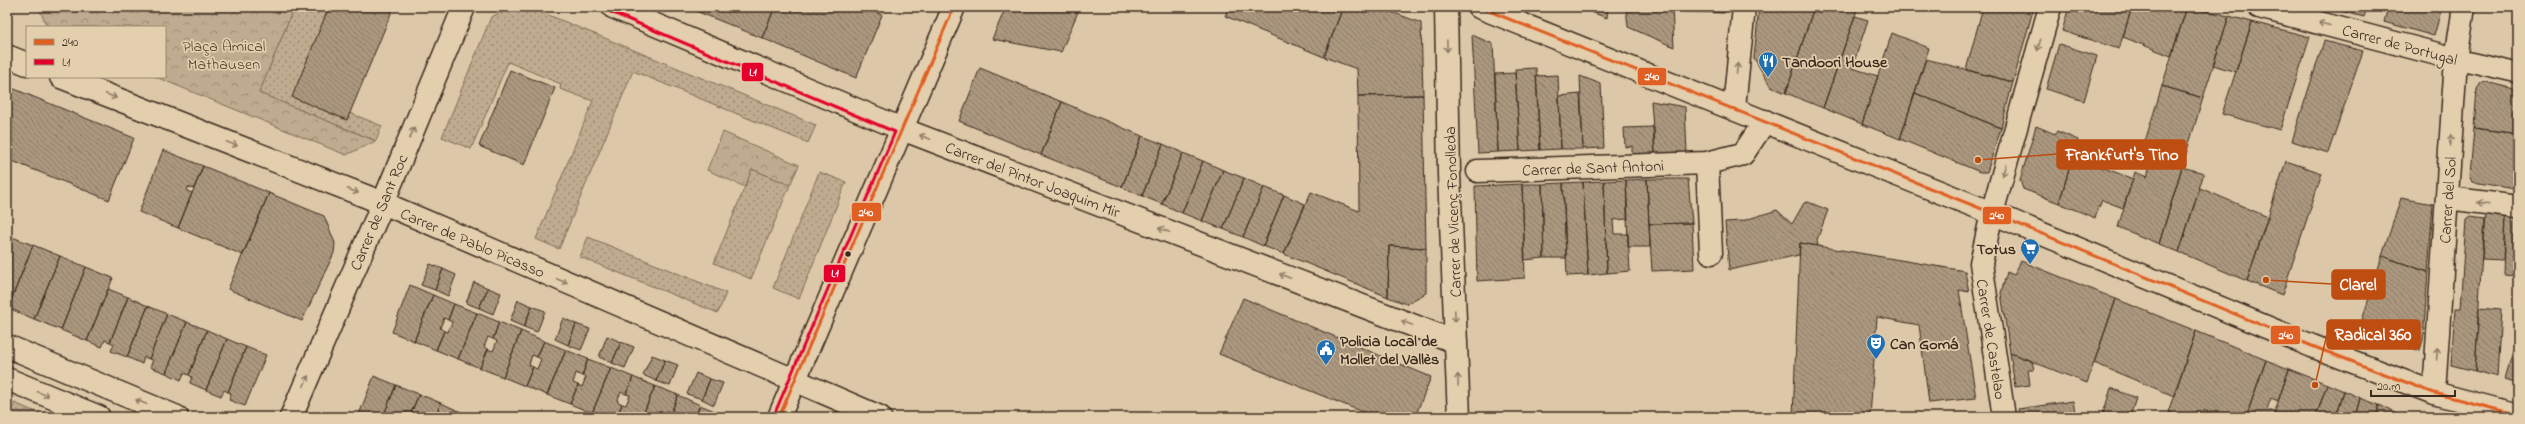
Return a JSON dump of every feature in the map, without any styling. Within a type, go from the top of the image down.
[{"type":"street","name":"Carrer de Sant Roc","points":[[291,417],[383,203],[464,7]]},
{"type":"street","name":"Carrer del Pintor Joaquim Mir","points":[[613,7],[902,128],[1456,342]]},
{"type":"street","points":[[779,417],[954,7]]},
{"type":"street","name":"Carrer de Vicenç Fonolleda","points":[[1446,7],[1449,174],[1459,417]]},
{"type":"street","points":[[1479,7],[1734,108],[2312,346],[2434,393],[2518,415]]},
{"type":"street","points":[[1734,108],[1744,7]]},
{"type":"street","name":"Carrer de Castelao","points":[[2004,417],[1981,263],[1992,213],[2050,7]]},
{"type":"street","name":"Carrer de Portugal","points":[[2259,7],[2456,59],[2518,73]]},
{"type":"street","name":"Carrer del Sol","points":[[2434,393],[2456,59],[2464,7]]},
{"type":"street","points":[[7,56],[26,64]]},
{"type":"street","name":"Carrer de Pablo Picasso","points":[[64,78],[383,203],[794,382],[880,417]]},
{"type":"street","name":"Carrer de Sant Antoni","points":[[1478,171],[1707,163],[1743,154],[1765,121]]},
{"type":"street","points":[[1707,163],[1712,253]]},
{"type":"street","points":[[2448,198],[2518,207]]},
{"type":"street","points":[[7,346],[177,417]]},
{"type":"street","points":[[7,379],[99,417]]},
{"type":"green space","points":[[294,7],[329,7],[292,97],[346,120],[350,113],[382,126],[376,141],[259,93]]},
{"type":"green space","name":"Plaça Amical Mathausen","points":[[294,7],[259,93],[376,141],[346,155],[158,78],[166,78],[166,26],[47,26],[39,8]]},
{"type":"green space","points":[[513,7],[529,7],[816,125],[808,143],[633,71],[559,249],[536,239],[593,101],[560,89],[561,84],[508,62],[471,149],[442,137],[491,17]]},
{"type":"green space","points":[[723,132],[799,165],[790,185],[752,169],[745,187],[707,170]]},
{"type":"green space","points":[[752,169],[790,185],[751,279],[714,263]]},
{"type":"green space","points":[[819,172],[846,182],[799,299],[773,288]]},
{"type":"green space","points":[[588,237],[726,293],[718,313],[580,257]]},
{"type":"green space","points":[[7,400],[48,417],[7,417]]},
{"type":"building","points":[[329,7],[381,7],[392,11],[347,120],[292,97]]},
{"type":"building","points":[[686,7],[775,7],[762,38]]},
{"type":"building","points":[[775,7],[862,7],[882,15],[856,78],[762,38]]},
{"type":"building","points":[[1006,7],[1080,7],[1061,52],[992,39]]},
{"type":"building","points":[[1229,7],[1343,7],[1324,57],[1225,16]]},
{"type":"building","points":[[1343,7],[1379,7],[1421,23],[1423,95],[1358,96],[1357,69],[1324,57]]},
{"type":"building","points":[[1579,7],[1608,7],[1607,18],[1586,10]]},
{"type":"building","points":[[1626,7],[1672,7],[1674,47],[1628,27]]},
{"type":"building","points":[[1672,7],[1725,7],[1724,13],[1672,11]]},
{"type":"building","points":[[1759,7],[1814,7],[1786,93],[1771,87],[1754,58]]},
{"type":"building","points":[[1814,7],[1858,7],[1823,108],[1786,93]]},
{"type":"building","points":[[1983,7],[2034,7],[2013,82],[1966,70]]},
{"type":"building","points":[[2069,7],[2132,7],[2119,49],[2062,31]]},
{"type":"building","points":[[2132,7],[2187,7],[2171,56],[2123,37]]},
{"type":"building","points":[[2187,7],[2229,16],[2203,98],[2162,86]]},
{"type":"building","points":[[2325,7],[2367,7],[2364,17]]},
{"type":"building","points":[[2388,7],[2442,7],[2434,36],[2384,22]]},
{"type":"building","points":[[1855,16],[1868,20],[1852,68],[1878,76],[1862,124],[1823,108]]},
{"type":"building","points":[[2229,16],[2252,22],[2236,72],[2213,65]]},
{"type":"building","points":[[2252,22],[2310,37],[2280,130],[2222,114]]},
{"type":"building","points":[[1892,33],[1929,48],[1900,139],[1862,124]]},
{"type":"building","points":[[1472,35],[1493,44],[1498,152],[1478,153]]},
{"type":"building","points":[[2324,41],[2363,51],[2328,153],[2292,141]]},
{"type":"building","points":[[2059,44],[2097,56],[2084,101],[2046,89]]},
{"type":"building","points":[[1926,59],[2013,82],[2001,128],[1915,93]]},
{"type":"building","points":[[980,68],[1062,102],[1041,155],[959,121]]},
{"type":"building","points":[[1536,68],[1540,150],[1520,151],[1515,69]]},
{"type":"building","points":[[510,70],[555,88],[524,165],[479,146]]},
{"type":"building","points":[[1515,73],[1520,151],[1498,152],[1495,74]]},
{"type":"building","points":[[1558,75],[1561,149],[1540,150],[1536,76]]},
{"type":"building","points":[[1580,76],[1601,84],[1604,148],[1583,149]]},
{"type":"building","points":[[2486,82],[2518,90],[2518,134],[2474,128],[2477,89],[2481,83]]},
{"type":"building","points":[[7,86],[134,138],[109,200],[7,159]]},
{"type":"building","points":[[2162,86],[2203,98],[2182,167],[2161,159],[2163,154],[2143,148]]},
{"type":"building","points":[[1915,93],[2001,128],[1987,172],[1980,172],[1900,139]]},
{"type":"building","points":[[1580,94],[1583,149],[1561,149],[1559,96]]},
{"type":"building","points":[[1423,95],[1426,248],[1389,246],[1388,297],[1284,254],[1311,192],[1359,211],[1358,96]]},
{"type":"building","points":[[1651,101],[1685,107],[1687,153],[1655,155]]},
{"type":"building","points":[[1062,102],[1142,136],[1122,187],[1041,155]]},
{"type":"building","points":[[2036,126],[2055,134],[2057,131],[2078,140],[2059,203],[2023,189],[2020,180]]},
{"type":"building","points":[[1654,127],[1655,155],[1632,155],[1632,146],[1625,147],[1624,128]]},
{"type":"building","points":[[2474,128],[2518,134],[2515,189],[2473,182],[2470,175]]},
{"type":"building","points":[[1142,136],[1163,144],[1142,196],[1122,187]]},
{"type":"building","points":[[1163,144],[1183,153],[1162,204],[1142,196]]},
{"type":"building","points":[[2143,148],[2163,154],[2161,159],[2182,167],[2159,244],[2118,227],[2135,172],[2147,177],[2151,162],[2140,158]]},
{"type":"building","points":[[163,150],[203,166],[194,189],[188,187],[187,191],[192,193],[178,228],[139,212]]},
{"type":"building","points":[[1183,153],[1203,161],[1182,213],[1162,204]]},
{"type":"building","points":[[2073,156],[2133,179],[2123,208],[2102,200],[2095,218],[2059,203]]},
{"type":"building","points":[[1203,161],[1223,170],[1202,221],[1182,213]]},
{"type":"building","points":[[2286,161],[2322,173],[2282,295],[2247,281]]},
{"type":"building","points":[[203,166],[269,193],[243,255],[178,228]]},
{"type":"building","points":[[2182,167],[2204,173],[2179,252],[2159,244]]},
{"type":"building","points":[[1223,170],[1244,178],[1223,229],[1202,221]]},
{"type":"building","points":[[1244,178],[1264,187],[1243,237],[1223,229]]},
{"type":"building","points":[[1647,179],[1688,179],[1692,223],[1649,224]]},
{"type":"building","points":[[1647,179],[1650,247],[1628,247],[1626,180]]},
{"type":"building","points":[[1626,180],[1628,219],[1613,220],[1614,234],[1628,234],[1630,271],[1607,273],[1604,181]]},
{"type":"building","points":[[1604,181],[1607,273],[1588,275],[1583,182]]},
{"type":"building","points":[[1583,182],[1588,275],[1567,276],[1563,183]]},
{"type":"building","points":[[1563,183],[1566,258],[1544,258],[1542,184]]},
{"type":"building","points":[[1522,184],[1525,278],[1477,281],[1475,186]]},
{"type":"building","points":[[1522,184],[1542,184],[1544,258],[1525,260]]},
{"type":"building","points":[[1264,187],[1284,195],[1263,246],[1243,237]]},
{"type":"building","points":[[2200,188],[2268,217],[2247,281],[2179,252]]},
{"type":"building","points":[[269,193],[324,216],[335,243],[334,253],[302,321],[228,289]]},
{"type":"building","points":[[1284,195],[1305,204],[1284,254],[1263,246]]},
{"type":"building","points":[[2401,198],[2433,204],[2428,272],[2382,256]]},
{"type":"building","points":[[1808,202],[1828,210],[1817,240],[1818,246],[1800,243],[1799,255],[1729,270],[1725,222],[1742,221],[1777,210],[1792,224],[1804,203]]},
{"type":"building","points":[[2485,213],[2506,215],[2504,260],[2482,259]]},
{"type":"building","points":[[2506,215],[2518,215],[2518,276],[2504,275]]},
{"type":"building","points":[[2470,217],[2484,219],[2475,371],[2451,365],[2455,309],[2460,309],[2466,220]]},
{"type":"building","points":[[1692,223],[1694,269],[1652,271],[1649,224]]},
{"type":"building","points":[[7,235],[33,245],[8,308],[7,308]]},
{"type":"building","points":[[1800,243],[1965,271],[1969,292],[1959,290],[1976,398],[1929,403],[1919,325],[1877,317],[1870,417],[1793,417]]},
{"type":"building","points":[[33,245],[60,256],[34,319],[8,308]]},
{"type":"building","points":[[1389,246],[1426,248],[1426,293],[1406,304],[1388,297]]},
{"type":"building","points":[[60,256],[86,267],[61,330],[34,319]]},
{"type":"building","points":[[2382,256],[2428,272],[2423,340],[2420,350],[2417,351],[2360,327]]},
{"type":"building","points":[[2021,261],[2116,299],[2087,383],[2010,353],[2001,293],[2007,272],[2014,275]]},
{"type":"building","points":[[430,264],[443,269],[435,290],[421,285]]},
{"type":"building","points":[[86,267],[113,278],[87,341],[61,330]]},
{"type":"building","points":[[443,269],[456,275],[448,296],[435,290]]},
{"type":"building","points":[[474,282],[488,288],[479,308],[466,303]]},
{"type":"building","points":[[410,285],[433,295],[414,341],[392,332]]},
{"type":"building","points":[[488,288],[501,293],[493,314],[479,308]]},
{"type":"building","points":[[108,289],[128,297],[110,342],[105,340],[102,347],[87,341]]},
{"type":"building","points":[[433,295],[454,304],[448,320],[444,318],[440,328],[444,331],[436,350],[414,341]]},
{"type":"building","points":[[128,297],[148,306],[127,357],[111,351],[114,344],[110,342]]},
{"type":"building","name":"Policia Local de Mollet del Vallès","points":[[1243,298],[1431,377],[1415,417],[1375,417],[1219,354]]},
{"type":"building","points":[[2116,299],[2196,331],[2174,396],[2094,363]]},
{"type":"building","points":[[518,300],[532,306],[524,327],[510,321]]},
{"type":"building","points":[[454,304],[477,313],[458,359],[436,350],[444,331],[448,332],[452,322],[448,320]]},
{"type":"building","points":[[148,306],[167,314],[149,359],[144,357],[142,364],[127,357]]},
{"type":"building","points":[[532,306],[545,311],[537,332],[524,327]]},
{"type":"building","points":[[2479,308],[2501,310],[2497,377],[2475,371]]},
{"type":"building","points":[[477,313],[499,322],[493,339],[488,337],[484,347],[488,349],[480,368],[458,359]]},
{"type":"building","points":[[167,314],[187,322],[166,373],[150,367],[153,360],[149,359]]},
{"type":"building","points":[[563,318],[576,324],[568,345],[555,339]]},
{"type":"building","points":[[187,322],[207,330],[189,375],[184,373],[181,380],[166,373]]},
{"type":"building","points":[[499,322],[521,331],[503,377],[480,368],[488,349],[493,351],[497,341],[493,339]]},
{"type":"building","points":[[576,324],[590,329],[581,350],[568,345]]},
{"type":"building","points":[[207,330],[227,339],[206,390],[190,383],[192,377],[189,375]]},
{"type":"building","points":[[521,331],[544,341],[537,357],[532,355],[529,365],[533,367],[525,386],[503,377]]},
{"type":"building","points":[[2196,331],[2266,360],[2246,417],[2215,417],[2216,415],[2204,410],[2200,417],[2180,417],[2168,412]]},
{"type":"building","points":[[2518,333],[2518,383],[2505,379]]},
{"type":"building","points":[[607,336],[621,342],[612,363],[599,357]]},
{"type":"building","points":[[227,339],[246,347],[228,392],[224,390],[221,396],[206,390]]},
{"type":"building","points":[[544,341],[566,350],[547,395],[525,386],[533,367],[537,369],[541,359],[537,357]]},
{"type":"building","points":[[621,342],[634,347],[625,368],[612,363]]},
{"type":"building","points":[[246,347],[266,355],[245,406],[229,400],[231,393],[228,392]]},
{"type":"building","points":[[566,350],[588,359],[582,376],[576,373],[573,383],[578,385],[570,404],[547,395]]},
{"type":"building","points":[[2010,353],[2032,361],[2034,370],[2028,370],[2030,385],[2015,387]]},
{"type":"building","points":[[652,355],[665,360],[656,381],[643,375]]},
{"type":"building","points":[[588,359],[611,368],[592,413],[570,404],[578,385],[582,387],[586,377],[582,376]]},
{"type":"building","points":[[665,360],[678,365],[670,386],[656,381]]},
{"type":"building","points":[[2266,360],[2289,369],[2278,401],[2271,398],[2267,409],[2275,411],[2273,417],[2246,417]]},
{"type":"building","points":[[611,368],[633,377],[626,394],[621,392],[617,401],[622,404],[617,417],[601,417],[592,413]]},
{"type":"building","points":[[2289,369],[2327,384],[2316,417],[2273,417]]},
{"type":"building","points":[[696,373],[710,379],[702,399],[687,394]]},
{"type":"building","points":[[374,376],[396,385],[383,417],[358,417]]},
{"type":"building","points":[[633,377],[655,386],[642,417],[617,417],[622,404],[626,405],[630,395],[626,394]]},
{"type":"building","points":[[710,379],[723,383],[714,405],[702,399]]},
{"type":"building","points":[[2327,384],[2344,391],[2336,417],[2316,417]]},
{"type":"building","points":[[396,385],[419,394],[411,413],[407,411],[405,417],[383,417]]},
{"type":"building","points":[[655,386],[678,395],[671,413],[666,411],[663,417],[642,417]]},
{"type":"building","points":[[2111,388],[2136,398],[2130,417],[2102,417]]},
{"type":"building","points":[[2344,391],[2360,398],[2355,417],[2336,417]]},
{"type":"building","points":[[419,394],[441,403],[435,417],[414,417],[415,415],[411,413]]},
{"type":"building","points":[[678,395],[700,405],[695,417],[674,417],[675,414],[671,413]]},
{"type":"building","points":[[2360,398],[2379,405],[2376,417],[2355,417]]},
{"type":"building","points":[[2073,401],[2076,417],[2020,417],[2018,409]]},
{"type":"building","points":[[441,403],[463,413],[461,417],[435,417]]},
{"type":"building","points":[[700,405],[722,414],[721,417],[695,417]]},
{"type":"building","points":[[2379,405],[2396,412],[2395,417],[2376,417]]},
{"type":"transit line","name":"240","points":[[779,417],[954,7]]},
{"type":"transit line","name":"240","points":[[1479,7],[1992,213],[2312,346],[2434,393],[2518,415]]},
{"type":"transit line","name":"L1","points":[[611,12],[895,132],[774,415]]},
{"type":"place","name":"Tandoori House","points":[[1768,78]]},
{"type":"place","name":"Frankfurt's Tino","points":[[1978,160]]},
{"type":"place","name":"Totus","points":[[2030,265]]},
{"type":"place","name":"Clarel","points":[[2266,280]]},
{"type":"place","name":"Can Gomá","points":[[1876,360]]},
{"type":"place","name":"Policia Local de Mollet del Vallès","points":[[1326,366]]},
{"type":"place","name":"Radical 360","points":[[2315,385]]}]
